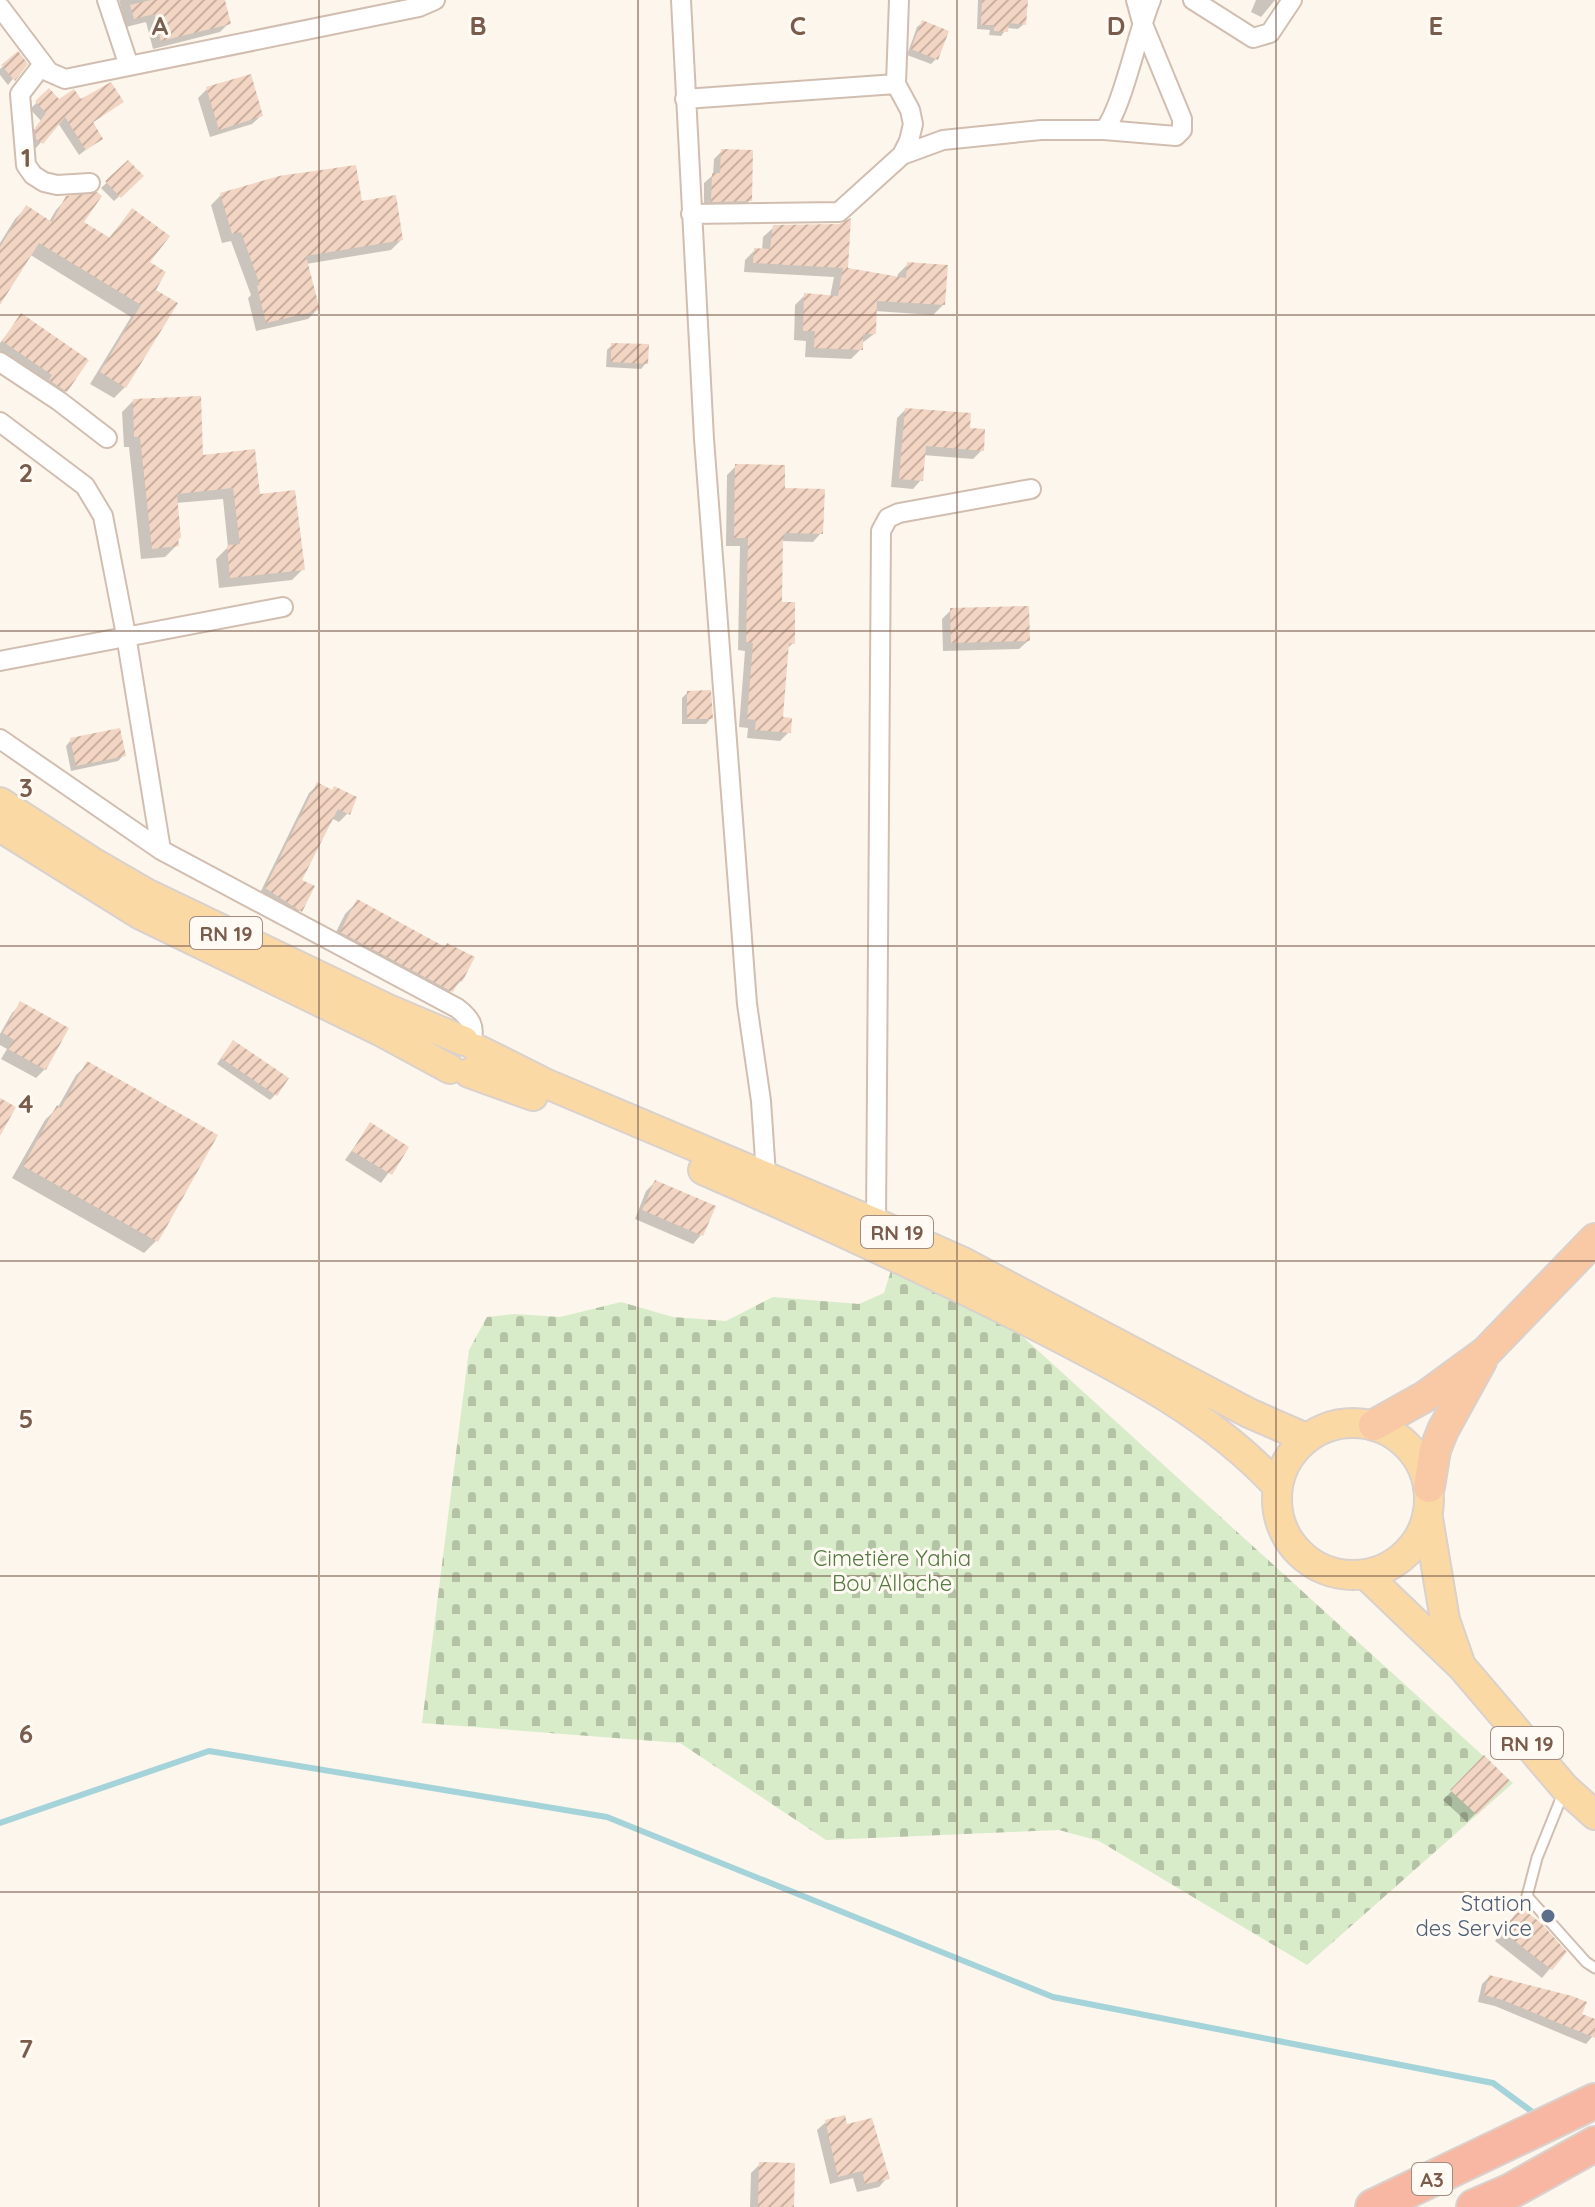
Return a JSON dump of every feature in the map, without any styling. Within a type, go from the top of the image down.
[{"type":"highway","points":[[1374,1425],[1426,1396],[1486,1352],[1595,1239]]},
{"type":"highway","points":[[1429,1487],[1435,1450],[1443,1430],[1486,1352]]},
{"type":"highway","name":"A3","points":[[1373,2207],[1595,2101]]},
{"type":"highway","name":"A3","points":[[1474,2207],[1509,2192],[1595,2144]]},
{"type":"main road","name":"RN 19","points":[[0,802],[148,894],[374,1003],[539,1099],[804,1214],[1060,1338],[1205,1421],[1232,1441],[1277,1486]]},
{"type":"main road","name":"RN 19","points":[[0,827],[139,914],[380,1031],[466,1055],[547,1084],[876,1223],[961,1261],[1249,1413],[1306,1438]]},
{"type":"main road","points":[[1351,1423],[1374,1425],[1394,1434],[1411,1448],[1423,1466],[1429,1487],[1428,1518],[1419,1538],[1405,1555],[1387,1568],[1366,1575],[1341,1575],[1318,1567],[1299,1553],[1284,1533],[1277,1510],[1277,1486],[1283,1467],[1306,1438],[1327,1427],[1351,1423]]},
{"type":"main road","name":"RN 19","points":[[1428,1518],[1445,1620],[1462,1667]]},
{"type":"main road","name":"RN 19","points":[[1366,1575],[1462,1667],[1565,1788],[1595,1815]]},
{"type":"street","points":[[107,0],[129,66]]},
{"type":"street","points":[[0,7],[49,72],[65,79],[419,7],[435,0]]},
{"type":"street","points":[[681,0],[704,439],[747,1004],[761,1101],[766,1175]]},
{"type":"street","points":[[899,0],[896,84],[910,110],[913,124],[902,155]]},
{"type":"street","points":[[691,214],[839,212],[902,155],[943,140],[1041,130],[1104,130],[1176,136],[1182,130],[1182,119],[1136,0]]},
{"type":"street","points":[[1104,130],[1117,104],[1151,0]]},
{"type":"street","points":[[1193,0],[1253,38],[1270,33],[1292,0]]},
{"type":"street","points":[[43,64],[20,94],[26,165],[33,175],[44,182],[57,185],[90,183]]},
{"type":"street","points":[[685,99],[896,84]]},
{"type":"street","points":[[0,362],[107,438]]},
{"type":"street","points":[[0,422],[85,486],[103,516],[161,850]]},
{"type":"street","points":[[876,1223],[881,531],[888,518],[899,513],[1031,489]]},
{"type":"street","points":[[0,661],[283,607]]},
{"type":"street","points":[[0,739],[161,850],[457,1008],[472,1025],[474,1032],[466,1055]]},
{"type":"lane","points":[[1565,1788],[1537,1858],[1527,1896],[1586,1962],[1595,1968]]},
{"type":"green space","name":"Cimetière Yahia Bou Allache","points":[[892,1267],[1022,1336],[1513,1783],[1307,1965],[1099,1841],[1059,1830],[826,1840],[680,1743],[422,1723],[469,1350],[487,1317],[515,1314],[560,1317],[621,1302],[673,1317],[726,1321],[773,1297],[859,1304],[884,1293]]},
{"type":"building","points":[[151,0],[225,0],[231,24],[161,41],[154,14],[134,19],[130,5]]},
{"type":"building","points":[[982,0],[1028,0],[1026,25],[1009,23],[1008,32],[994,31],[994,25],[981,25]]},
{"type":"building","points":[[922,20],[949,31],[938,60],[911,49]]},
{"type":"building","points":[[18,51],[28,64],[15,81],[1,65]]},
{"type":"building","points":[[251,74],[263,116],[219,130],[206,87]]},
{"type":"building","points":[[111,82],[124,102],[93,122],[103,139],[86,150],[65,117],[43,144],[36,139],[35,128],[46,113],[35,101],[49,88],[59,99],[74,89],[81,99]]},
{"type":"building","points":[[721,149],[753,150],[752,201],[711,202],[712,173],[720,173]]},
{"type":"building","points":[[128,160],[144,176],[121,198],[105,181]]},
{"type":"building","points":[[356,165],[362,201],[396,195],[403,240],[306,256],[320,310],[266,323],[257,286],[260,285],[241,232],[232,234],[220,193],[279,176]]},
{"type":"building","points":[[97,192],[102,196],[84,222],[110,238],[132,208],[170,236],[150,262],[166,272],[156,290],[178,303],[126,388],[100,372],[141,305],[39,243],[0,305],[0,247],[26,205],[52,222],[66,196]]},
{"type":"building","points":[[851,218],[848,268],[906,278],[907,262],[948,265],[945,305],[877,301],[876,334],[863,334],[863,350],[814,348],[815,331],[803,331],[804,293],[838,296],[843,268],[753,263],[754,248],[770,249],[773,225],[839,224]]},
{"type":"building","points":[[21,313],[89,360],[67,392],[49,380],[52,375],[2,341]]},
{"type":"building","points":[[611,343],[649,344],[648,364],[611,362]]},
{"type":"building","points":[[201,396],[203,455],[255,449],[260,494],[295,490],[305,570],[230,578],[227,545],[240,544],[233,488],[177,494],[179,546],[152,549],[140,437],[134,437],[133,399]]},
{"type":"building","points":[[905,408],[971,413],[970,428],[985,429],[984,451],[926,446],[923,481],[899,479]]},
{"type":"building","points":[[735,464],[785,465],[785,488],[825,489],[823,534],[785,533],[783,539],[782,602],[795,602],[795,644],[789,643],[783,717],[792,718],[791,733],[755,730],[756,720],[747,719],[753,643],[746,642],[748,538],[734,538]]},
{"type":"building","points":[[1029,606],[1030,641],[951,643],[950,608]]},
{"type":"building","points":[[711,690],[713,719],[687,719],[687,691]]},
{"type":"building","points":[[120,728],[126,756],[76,766],[70,738]]},
{"type":"building","points":[[317,782],[357,797],[350,815],[338,809],[302,880],[315,886],[302,912],[265,888]]},
{"type":"building","points":[[357,899],[445,947],[447,943],[475,957],[462,982],[459,980],[453,992],[340,932]]},
{"type":"building","points":[[20,1001],[69,1028],[46,1070],[8,1049],[14,1040],[3,1033]]},
{"type":"building","points":[[233,1040],[289,1078],[277,1096],[221,1058]]},
{"type":"building","points":[[87,1061],[218,1135],[158,1242],[23,1166],[57,1105],[61,1108]]},
{"type":"building","points":[[0,1098],[16,1107],[0,1136]]},
{"type":"building","points":[[370,1122],[409,1147],[392,1175],[352,1151]]},
{"type":"building","points":[[655,1180],[716,1206],[703,1236],[642,1210]]},
{"type":"building","points":[[1484,1755],[1510,1781],[1477,1815],[1450,1790]]},
{"type":"building","points":[[1521,1907],[1542,1924],[1567,1952],[1552,1970],[1502,1931]]},
{"type":"building","points":[[1489,1975],[1587,2002],[1582,2014],[1595,2019],[1595,2038],[1484,1995]]},
{"type":"building","points":[[845,2115],[847,2124],[872,2118],[890,2179],[865,2184],[862,2171],[838,2177],[825,2120]]},
{"type":"building","points":[[759,2162],[795,2163],[794,2207],[758,2207]]},
{"type":"waterway","points":[[0,1823],[209,1751],[607,1817],[1053,1997],[1493,2083],[1538,2116]]},
{"type":"place","name":"Station des Service","points":[[1548,1916]]}]
